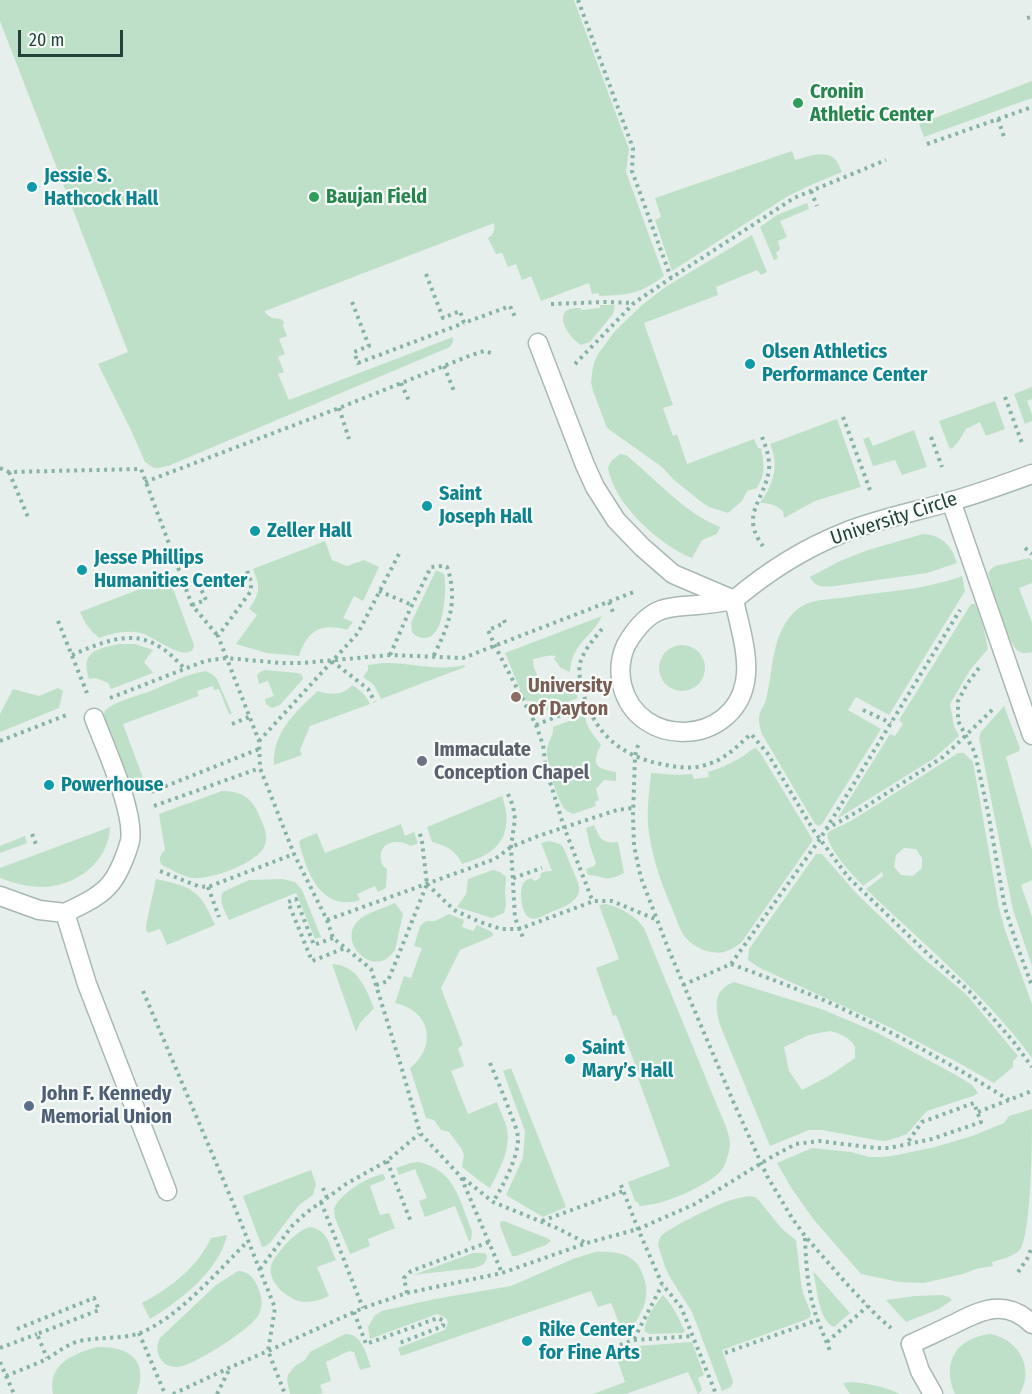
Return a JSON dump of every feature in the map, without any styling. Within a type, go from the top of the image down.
[{"type":"street","points":[[538,343],[585,465],[595,487],[616,519],[642,548],[673,574],[734,600]]},
{"type":"street","name":"University Circle","points":[[734,600],[790,559],[817,545],[862,526],[951,501],[1032,474]]},
{"type":"street","points":[[951,501],[1032,735]]},
{"type":"street","points":[[734,600],[746,661],[745,681],[739,700],[726,716],[710,727],[691,732],[671,732],[648,722],[633,708],[625,694],[621,680],[621,658],[633,633],[659,611],[672,607],[734,600]]},
{"type":"street","points":[[0,896],[39,910],[65,913],[86,903],[111,883],[120,868],[130,840],[128,813],[94,718]]},
{"type":"street","points":[[65,913],[87,984],[167,1191]]},
{"type":"street","points":[[933,1394],[920,1371],[910,1344],[978,1312],[995,1308],[1008,1309],[1020,1314],[1032,1324]]},
{"type":"path","points":[[578,0],[633,148],[632,171],[670,278]]},
{"type":"path","points":[[927,144],[1032,107]]},
{"type":"path","points":[[998,119],[1005,137]]},
{"type":"path","points":[[575,364],[634,303],[670,278],[794,198],[886,160]]},
{"type":"path","points":[[811,191],[818,206]]},
{"type":"path","points":[[426,274],[442,318],[460,311],[464,323]]},
{"type":"path","points":[[351,302],[369,346],[354,352],[358,363],[510,306],[515,317]]},
{"type":"path","points":[[551,304],[634,303]]},
{"type":"path","points":[[145,482],[484,351],[491,353]]},
{"type":"path","points":[[444,366],[454,392]]},
{"type":"path","points":[[402,383],[409,401]]},
{"type":"path","points":[[1005,397],[1022,443]]},
{"type":"path","points":[[339,408],[349,439]]},
{"type":"path","points":[[843,417],[870,490]]},
{"type":"path","points":[[758,540],[754,530],[753,516],[768,476],[769,461],[762,437]]},
{"type":"path","points":[[931,437],[942,467]]},
{"type":"path","points":[[0,468],[9,472],[141,469],[192,605],[218,636],[259,741],[260,768],[294,854],[327,920],[333,938],[371,969],[420,1133],[462,1177],[493,1202],[587,1243]]},
{"type":"path","points":[[9,472],[28,517]]},
{"type":"path","points":[[1025,548],[1032,554]]},
{"type":"path","points":[[259,741],[358,633],[400,552]]},
{"type":"path","points":[[390,655],[431,567],[442,566],[447,567],[453,591],[450,618],[433,657]]},
{"type":"path","points":[[218,636],[250,591],[251,581],[247,571]]},
{"type":"path","points":[[192,605],[206,600],[201,589]]},
{"type":"path","points":[[132,689],[205,661],[226,658],[302,663],[390,655],[463,658],[640,590]]},
{"type":"path","points":[[379,591],[412,605]]},
{"type":"path","points":[[683,985],[731,964],[820,839],[964,603]]},
{"type":"path","points":[[504,620],[505,623],[488,630],[536,725],[543,745],[546,769],[564,827],[594,901]]},
{"type":"path","points":[[58,621],[92,705],[94,718]]},
{"type":"path","points":[[72,655],[108,641],[137,638],[162,648],[185,669]]},
{"type":"path","points":[[332,660],[368,689],[375,702]]},
{"type":"path","points":[[986,661],[967,684],[958,700],[958,722],[975,753],[1005,908],[1032,986]]},
{"type":"path","points":[[536,725],[587,704]]},
{"type":"path","points":[[825,830],[943,757],[996,706]]},
{"type":"path","points":[[862,710],[891,723]]},
{"type":"path","points":[[232,724],[249,717]]},
{"type":"path","points":[[648,722],[635,756],[634,846],[637,864],[656,919],[683,985],[761,1164],[779,1199],[805,1236],[868,1306],[910,1344]]},
{"type":"path","points":[[751,734],[768,754],[814,831],[855,885],[969,991],[1013,1041],[1032,1067]]},
{"type":"path","points":[[151,792],[259,749]]},
{"type":"path","points":[[154,806],[260,768]]},
{"type":"path","points":[[508,794],[515,819],[511,847],[515,918],[524,940]]},
{"type":"path","points":[[327,920],[495,859],[511,847],[564,827],[617,810],[633,808]]},
{"type":"path","points":[[376,985],[388,981],[427,884],[419,830]]},
{"type":"path","points":[[32,834],[37,846]]},
{"type":"path","points":[[160,872],[198,886],[208,887],[294,854]]},
{"type":"path","points":[[513,878],[542,868]]},
{"type":"path","points":[[427,884],[454,910],[501,929],[519,929],[594,901],[612,901],[656,919]]},
{"type":"path","points":[[208,887],[219,917]]},
{"type":"path","points":[[333,938],[314,945],[296,899],[288,902],[312,962],[345,948]]},
{"type":"path","points":[[731,964],[825,1001],[871,1023],[941,1059],[1009,1100]]},
{"type":"path","points":[[143,991],[275,1308],[268,1351],[285,1394]]},
{"type":"path","points":[[490,1063],[518,1136],[512,1162],[493,1202]]},
{"type":"path","points":[[978,1112],[1032,1091]]},
{"type":"path","points":[[173,1394],[354,1311],[407,1293],[502,1273],[587,1243],[638,1229],[695,1204],[796,1144],[825,1141],[882,1149],[932,1139],[981,1122],[974,1102],[922,1122],[907,1143]]},
{"type":"path","points":[[259,1269],[292,1226],[346,1184],[387,1161],[420,1133]]},
{"type":"path","points":[[387,1161],[411,1222]]},
{"type":"path","points":[[462,1177],[502,1273]]},
{"type":"path","points":[[621,1185],[662,1284],[681,1307],[716,1394]]},
{"type":"path","points":[[323,1188],[327,1198]]},
{"type":"path","points":[[541,1222],[623,1191]]},
{"type":"path","points":[[321,1202],[363,1308]]},
{"type":"path","points":[[805,1236],[812,1304],[830,1351]]},
{"type":"path","points":[[6,1376],[47,1359],[65,1346],[79,1341],[139,1334],[158,1324],[213,1277],[248,1241]]},
{"type":"path","points":[[407,1293],[404,1278],[411,1271],[429,1262],[489,1242]]},
{"type":"path","points":[[1018,1272],[1032,1247]]},
{"type":"path","points":[[633,1340],[662,1284]]},
{"type":"path","points":[[0,1348],[99,1310],[94,1298],[17,1329]]},
{"type":"path","points":[[827,1342],[868,1306]]},
{"type":"path","points":[[354,1311],[366,1344],[438,1318],[444,1321],[444,1326],[397,1344]]},
{"type":"path","points":[[725,1353],[818,1320]]},
{"type":"path","points":[[37,1334],[47,1359]]},
{"type":"path","points":[[139,1334],[165,1394]]},
{"type":"path","points":[[613,1348],[633,1340],[693,1336]]},
{"type":"path","points":[[0,1362],[14,1394]]},
{"type":"path","points":[[217,1394],[231,1367]]},
{"type":"green space","name":"Baujan Field","points":[[0,0],[574,0],[629,149],[626,172],[664,276],[648,287],[626,294],[599,296],[599,293],[592,294],[589,283],[541,301],[531,276],[522,280],[516,264],[508,267],[502,253],[496,254],[488,238],[494,232],[494,223],[265,311],[272,318],[281,319],[284,322],[283,326],[287,336],[279,339],[285,354],[278,357],[284,372],[278,374],[289,400],[453,337],[450,347],[168,466],[154,468],[145,462],[98,364],[128,352],[0,21]]},
{"type":"green space","points":[[1032,81],[1032,98],[924,137],[919,124]]},
{"type":"green space","points":[[792,151],[795,160],[815,155],[831,156],[836,160],[842,172],[788,196],[672,271],[655,220],[661,217],[655,198]]},
{"type":"green space","points":[[807,203],[809,209],[780,221],[787,237],[778,241],[780,249],[776,253],[778,258],[774,260],[760,227],[777,215]]},
{"type":"green space","points":[[752,235],[767,272],[761,275],[757,270],[716,287],[718,295],[644,323],[673,405],[663,408],[673,436],[677,434],[687,464],[754,439],[758,448],[761,448],[763,468],[760,483],[757,488],[747,491],[742,501],[728,513],[709,507],[700,501],[662,467],[607,428],[591,382],[598,354],[615,331],[642,305],[667,286]]},
{"type":"green space","points":[[600,305],[615,306],[613,314],[590,342],[581,345],[564,325],[563,315],[571,309],[600,308]]},
{"type":"green space","points":[[1032,387],[1032,399],[1027,401],[1032,421],[1025,424],[1014,394]]},
{"type":"green space","points":[[995,401],[1005,429],[986,436],[980,422],[966,429],[952,449],[949,447],[939,421]]},
{"type":"green space","points":[[837,419],[861,487],[815,501],[784,518],[783,511],[778,507],[760,503],[774,475],[775,467],[770,444]]},
{"type":"green space","points":[[914,430],[927,467],[902,475],[895,460],[873,466],[863,439],[869,437],[873,446]]},
{"type":"green space","points":[[620,454],[626,455],[694,513],[720,527],[717,534],[702,540],[692,558],[666,544],[640,522],[619,495],[608,468],[611,461]]},
{"type":"green space","points":[[923,534],[945,542],[957,563],[927,573],[835,586],[817,585],[810,577],[840,561],[868,550]]},
{"type":"green space","points":[[325,541],[332,560],[347,566],[364,560],[379,567],[363,601],[354,596],[343,618],[353,622],[347,630],[330,627],[316,631],[306,640],[299,656],[267,653],[236,644],[257,615],[249,609],[256,598],[258,589],[253,569]]},
{"type":"green space","points":[[1029,558],[1032,560],[1032,583],[1019,588],[1032,622],[1032,652],[1022,653],[1014,646],[1010,638],[988,573],[995,566]]},
{"type":"green space","points":[[436,570],[444,574],[445,590],[441,621],[432,636],[421,638],[412,632],[411,623]]},
{"type":"green space","points":[[962,576],[965,591],[889,715],[856,697],[848,710],[881,729],[822,824],[819,826],[815,824],[762,734],[759,721],[767,695],[776,647],[785,623],[796,610],[811,602],[920,587]]},
{"type":"green space","points":[[169,578],[194,645],[190,652],[179,652],[146,635],[135,632],[120,632],[99,638],[88,626],[80,612]]},
{"type":"green space","points":[[971,604],[975,604],[980,615],[988,649],[970,670],[950,704],[954,726],[959,736],[933,759],[837,819],[890,734],[895,736],[903,724],[899,720]]},
{"type":"green space","points":[[602,616],[574,654],[570,672],[561,668],[554,659],[556,656],[533,659],[536,674],[550,694],[572,682],[578,698],[547,710],[538,702],[525,701],[505,653]]},
{"type":"green space","points":[[119,644],[135,644],[153,650],[144,662],[153,673],[111,689],[108,683],[96,678],[89,679],[88,657],[97,650]]},
{"type":"green space","points":[[682,645],[698,652],[705,668],[698,684],[682,691],[666,684],[659,668],[666,652]]},
{"type":"green space","points":[[383,663],[444,668],[464,665],[465,667],[381,699],[374,685],[363,677],[368,670],[368,665]]},
{"type":"green space","points":[[264,670],[298,673],[303,679],[280,705],[272,708],[266,704],[265,699],[274,696],[268,681],[259,684],[257,675]]},
{"type":"green space","points":[[206,671],[217,679],[232,714],[229,714],[219,689],[214,690],[213,686],[197,691],[199,696],[123,724],[146,786],[131,791],[105,720],[105,710],[112,705],[184,677]]},
{"type":"green space","points":[[352,685],[367,698],[370,704],[310,726],[300,750],[302,755],[274,765],[274,753],[281,733],[302,706],[318,691],[336,694]]},
{"type":"green space","points":[[58,688],[63,691],[59,708],[0,732],[0,714],[13,689],[39,696]]},
{"type":"green space","points":[[1004,706],[1020,748],[1019,751],[1006,757],[1032,850],[1032,880],[1021,885],[1032,917],[1032,966],[1013,910],[979,738],[981,732]]},
{"type":"green space","points":[[585,715],[593,735],[601,745],[596,757],[597,765],[616,772],[616,781],[604,780],[596,789],[599,800],[595,802],[596,806],[573,814],[566,810],[559,798],[550,771],[547,749],[553,727]]},
{"type":"green space","points":[[756,748],[813,840],[741,943],[724,952],[707,951],[686,939],[679,927],[659,874],[648,826],[651,773],[692,774],[694,779],[709,777],[708,772]]},
{"type":"green space","points":[[958,753],[964,753],[973,762],[999,908],[1032,1004],[1032,1058],[974,991],[866,889],[883,876],[882,872],[863,886],[842,862],[832,848],[827,834]],"holes":[[[904,848],[916,849],[922,858],[922,868],[913,876],[901,875],[894,867],[896,855]]]},
{"type":"green space","points":[[222,791],[243,795],[256,808],[266,836],[261,852],[233,869],[200,878],[184,876],[162,865],[160,857],[165,850],[159,814]]},
{"type":"green space","points":[[502,796],[506,813],[506,829],[499,844],[493,850],[462,864],[450,849],[432,842],[427,827]]},
{"type":"green space","points":[[401,824],[405,836],[414,832],[418,843],[411,846],[392,842],[383,848],[381,859],[383,866],[387,869],[386,888],[378,892],[375,886],[357,894],[360,900],[347,902],[335,900],[318,887],[302,854],[299,842],[302,839],[317,833],[325,853]]},
{"type":"green space","points":[[594,825],[602,839],[608,842],[618,842],[624,873],[609,878],[588,875],[586,869],[596,863],[586,828]]},
{"type":"green space","points":[[110,827],[104,851],[97,861],[88,870],[66,883],[37,887],[0,878],[0,868]]},
{"type":"green space","points":[[25,836],[27,843],[0,853],[0,846]]},
{"type":"green space","points":[[549,841],[563,847],[578,884],[578,894],[573,901],[564,906],[532,919],[527,916],[523,907],[522,887],[526,880],[531,878],[535,881],[541,877],[541,873],[552,871],[541,843]]},
{"type":"green space","points":[[816,854],[822,854],[856,893],[924,959],[966,994],[1018,1056],[1013,1061],[1013,1067],[994,1083],[889,1027],[760,968],[748,960],[749,949]]},
{"type":"green space","points":[[493,870],[506,877],[504,913],[492,918],[457,907],[466,894],[468,879]]},
{"type":"green space","points":[[156,879],[194,892],[205,904],[215,925],[167,945],[160,929],[148,933],[146,925]]},
{"type":"green space","points":[[283,879],[295,882],[302,890],[321,937],[315,939],[296,893],[229,920],[222,902],[223,892],[249,880]]},
{"type":"green space","points":[[395,903],[403,914],[395,950],[386,959],[377,962],[368,960],[354,946],[353,928],[360,919]]},
{"type":"green space","points":[[606,904],[627,913],[644,928],[725,1124],[730,1142],[730,1149],[723,1168],[712,1179],[669,1200],[639,1206],[628,1182],[670,1166],[638,1078],[640,1077],[616,1015],[613,1016],[596,968],[619,959],[599,905]]},
{"type":"green space","points":[[449,914],[464,920],[462,927],[473,931],[477,925],[492,932],[493,935],[460,950],[441,988],[463,1045],[458,1048],[464,1066],[451,1071],[468,1114],[497,1102],[507,1129],[506,1152],[490,1188],[462,1167],[464,1155],[449,1132],[441,1130],[434,1120],[426,1118],[410,1068],[424,1050],[427,1040],[426,1030],[423,1021],[416,1013],[395,1003],[404,976],[411,978],[422,948],[414,946],[420,926],[426,921],[435,921]]},
{"type":"green space","points":[[332,964],[341,965],[354,973],[364,986],[374,1008],[360,1023],[356,1032]]},
{"type":"green space","points":[[734,982],[824,1010],[878,1033],[956,1075],[972,1085],[978,1093],[927,1111],[907,1134],[885,1141],[822,1130],[809,1130],[770,1146],[720,1025],[717,999],[727,985]],"holes":[[[830,1031],[851,1041],[855,1047],[855,1058],[829,1076],[802,1090],[789,1071],[784,1047],[809,1035]]]},
{"type":"green space","points":[[511,1068],[566,1207],[543,1217],[506,1195],[523,1158],[525,1131],[503,1071]]},
{"type":"green space","points":[[1032,1109],[1029,1202],[1025,1237],[1021,1248],[1012,1256],[992,1262],[993,1266],[924,1283],[899,1282],[861,1274],[814,1220],[777,1163],[812,1148],[883,1157],[935,1147],[972,1136],[1004,1123],[1009,1116]]},
{"type":"green space","points":[[419,1162],[441,1172],[449,1180],[472,1231],[471,1240],[469,1241],[455,1206],[425,1217],[419,1201],[427,1198],[415,1169],[399,1175],[396,1168]]},
{"type":"green space","points":[[311,1170],[316,1184],[313,1195],[299,1205],[270,1243],[262,1247],[243,1196]]},
{"type":"green space","points":[[383,1174],[386,1179],[370,1186],[380,1215],[389,1213],[395,1228],[368,1239],[370,1246],[350,1254],[335,1218],[334,1208],[343,1196],[355,1187]]},
{"type":"green space","points":[[750,1196],[757,1198],[782,1229],[796,1240],[803,1293],[811,1313],[810,1317],[805,1320],[722,1350],[733,1382],[731,1387],[722,1391],[692,1312],[671,1279],[658,1245],[661,1236],[684,1222],[725,1202]]},
{"type":"green space","points":[[504,1221],[551,1241],[546,1245],[512,1256],[500,1226],[500,1222]]},
{"type":"green space","points":[[310,1227],[321,1231],[336,1260],[317,1267],[329,1296],[306,1302],[293,1299],[276,1285],[271,1266],[273,1260],[290,1240],[299,1232]]},
{"type":"green space","points":[[227,1235],[216,1261],[197,1284],[150,1319],[142,1303],[163,1291],[182,1276],[198,1259],[211,1238]]},
{"type":"green space","points":[[595,1252],[625,1255],[636,1263],[644,1278],[646,1298],[644,1305],[625,1338],[611,1303],[598,1307],[591,1291],[401,1356],[398,1348],[445,1330],[448,1322],[446,1318],[437,1314],[370,1339],[368,1327],[375,1315],[382,1311],[511,1286]]},
{"type":"green space","points":[[473,1253],[485,1253],[487,1259],[485,1263],[474,1268],[413,1275]]},
{"type":"green space","points":[[238,1271],[251,1276],[259,1291],[261,1306],[255,1320],[224,1344],[190,1363],[176,1367],[165,1364],[158,1352],[160,1338],[216,1285]]},
{"type":"green space","points":[[813,1271],[850,1313],[834,1327],[821,1310]]},
{"type":"green space","points":[[663,1295],[678,1317],[685,1331],[683,1333],[650,1334],[645,1332],[648,1318]]},
{"type":"green space","points":[[942,1295],[952,1300],[939,1309],[906,1322],[886,1300],[915,1296]]},
{"type":"green space","points":[[345,1334],[356,1337],[371,1367],[360,1370],[354,1352],[349,1351],[326,1362],[331,1381],[320,1385],[323,1393],[290,1394],[287,1380],[295,1366],[305,1360],[310,1352]]},
{"type":"green space","points":[[990,1334],[1005,1339],[1021,1356],[1026,1372],[1020,1394],[955,1394],[950,1372],[954,1354],[968,1341]]},
{"type":"green space","points":[[692,1342],[704,1375],[698,1378],[702,1390],[698,1394],[688,1372],[626,1394],[593,1394],[625,1382],[615,1353],[638,1346]]},
{"type":"green space","points":[[97,1347],[118,1349],[134,1357],[140,1372],[137,1394],[53,1394],[52,1384],[58,1368],[71,1357]]},
{"type":"green space","points":[[843,1383],[876,1386],[900,1394],[850,1394]]},
{"type":"place","name":"Cronin Athletic Center","points":[[798,103]]},
{"type":"place","name":"Jessie S. Hathcock Hall","points":[[32,187]]},
{"type":"place","name":"Baujan Field","points":[[314,197]]},
{"type":"place","name":"Olsen Athletics Performance Center","points":[[750,364]]},
{"type":"place","name":"Saint Joseph Hall","points":[[427,506]]},
{"type":"place","name":"Zeller Hall","points":[[255,531]]},
{"type":"place","name":"Jesse Phillips Humanities Center","points":[[82,570]]},
{"type":"place","name":"University of Dayton","points":[[516,697]]},
{"type":"place","name":"Immaculate Conception Chapel","points":[[422,761]]},
{"type":"place","name":"Powerhouse","points":[[49,785]]},
{"type":"place","name":"Saint Mary’s Hall","points":[[570,1059]]},
{"type":"place","name":"John F. Kennedy Memorial Union","points":[[29,1106]]},
{"type":"place","name":"Rike Center for Fine Arts","points":[[527,1341]]}]
